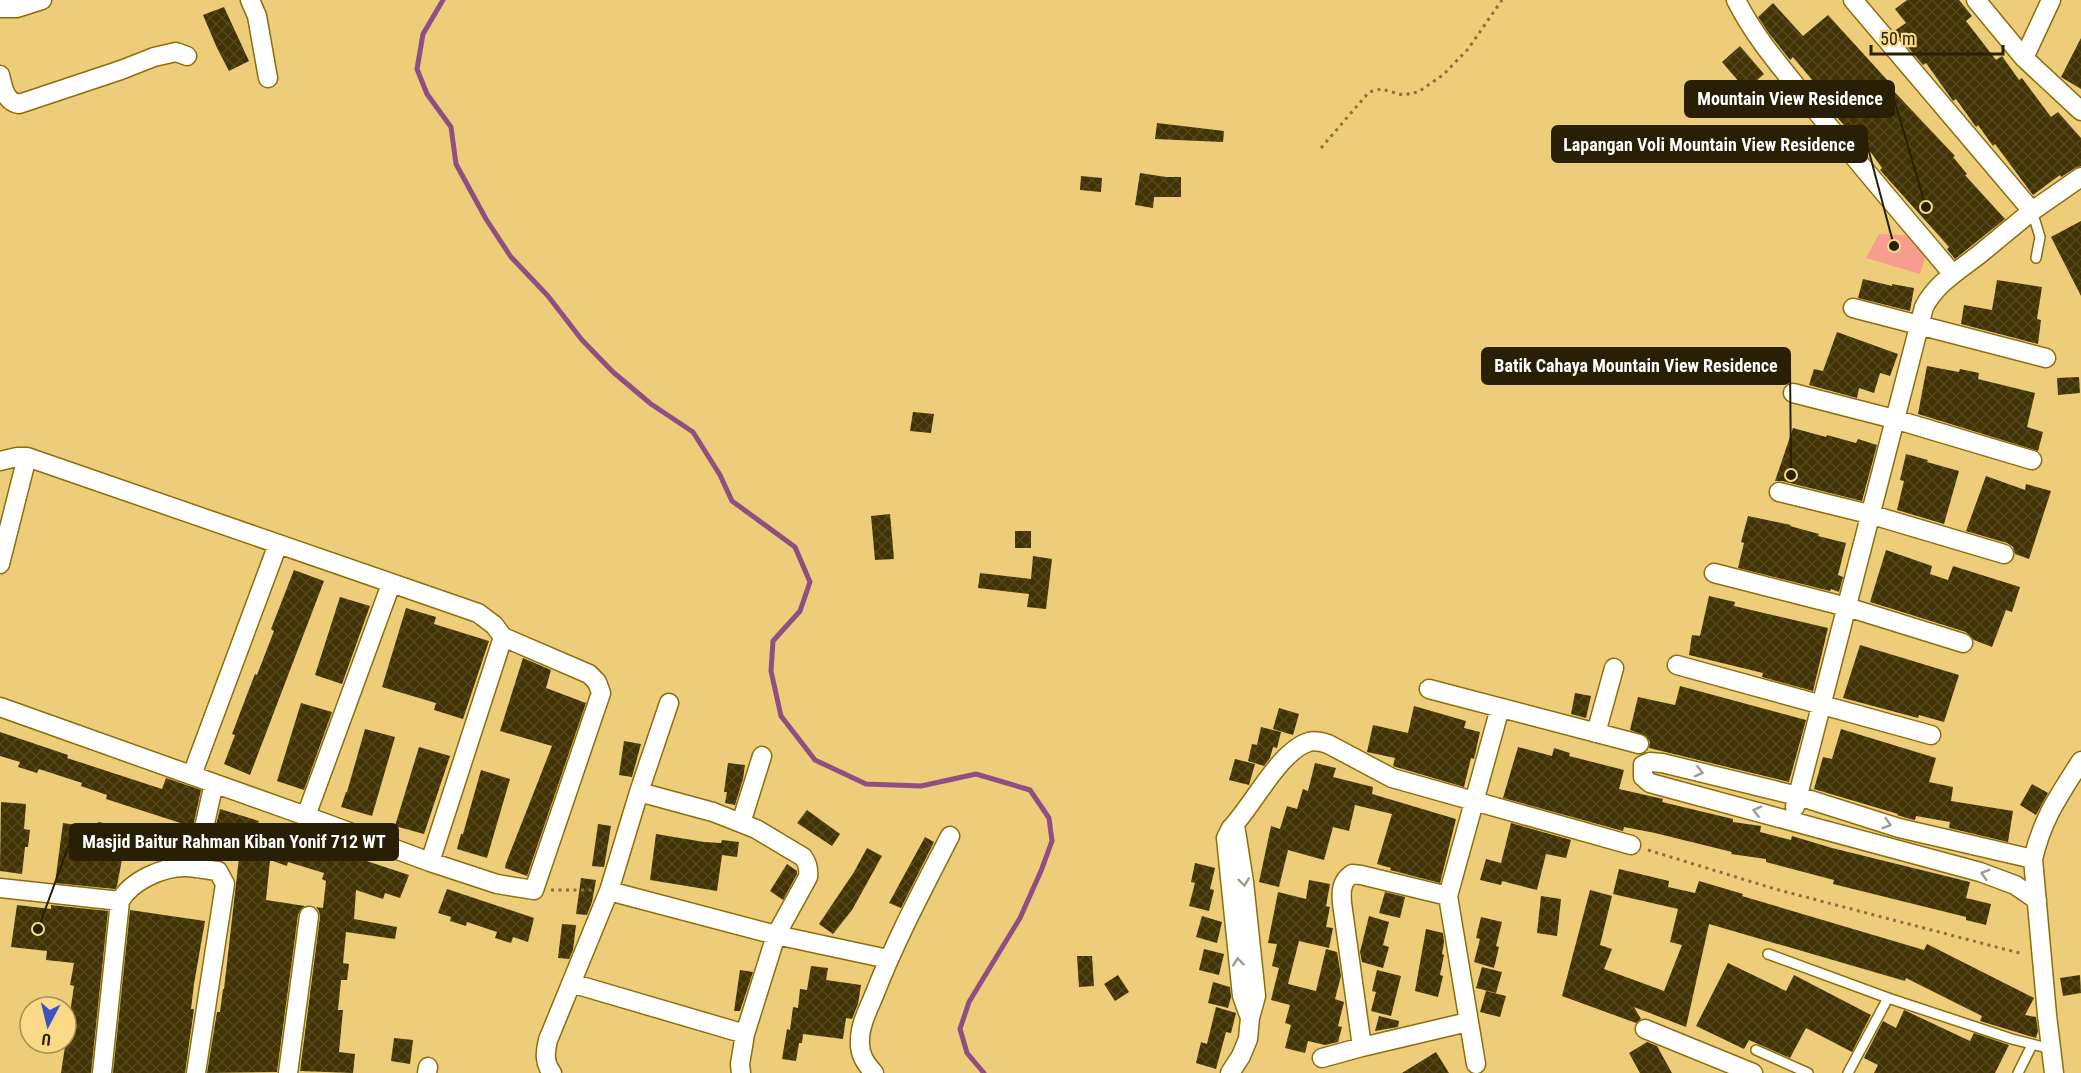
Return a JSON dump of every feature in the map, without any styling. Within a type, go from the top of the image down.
[{"type":"street","points":[[0,8],[17,8],[42,0]]},
{"type":"street","points":[[250,0],[257,16],[268,78]]},
{"type":"street","points":[[1853,0],[2032,211]]},
{"type":"street","points":[[1976,0],[2024,58],[2081,111]]},
{"type":"street","points":[[2024,58],[2051,0]]},
{"type":"street","points":[[1742,3],[1750,27],[1827,125],[1952,273]]},
{"type":"street","points":[[0,75],[7,98],[19,104],[161,55],[176,52],[187,56]]},
{"type":"street","points":[[1792,820],[1869,514],[1919,325],[1928,300],[1936,288],[1952,273],[1980,254],[2032,211],[2081,177]]},
{"type":"street","points":[[1853,308],[2046,358]]},
{"type":"street","points":[[1793,393],[1894,419],[2032,460]]},
{"type":"street","points":[[0,462],[7,458],[27,458],[478,614],[494,625],[503,637],[589,674],[597,682],[601,693],[534,890],[497,884],[430,862],[0,707]]},
{"type":"street","points":[[0,564],[27,458]]},
{"type":"street","points":[[1779,492],[1869,514],[2004,554]]},
{"type":"street","points":[[192,775],[278,544]]},
{"type":"street","points":[[1714,573],[1847,607],[1963,643]]},
{"type":"street","points":[[306,816],[391,584]]},
{"type":"street","points":[[430,862],[503,637]]},
{"type":"street","points":[[1677,665],[1931,735]]},
{"type":"street","points":[[1596,733],[1614,668]]},
{"type":"street","points":[[1429,688],[1639,744]]},
{"type":"street","points":[[552,1073],[548,1068],[545,1053],[548,1040],[609,891],[669,703]]},
{"type":"street","points":[[1476,1064],[1448,896],[1500,708]]},
{"type":"street","points":[[1230,1073],[1246,1047],[1250,1018],[1242,996],[1225,850],[1227,834],[1285,759],[1300,746],[1316,741],[1328,744],[1392,778],[1631,845]]},
{"type":"street","points":[[741,823],[762,756]]},
{"type":"street","points":[[2054,1073],[2033,859],[2045,819],[2081,761]]},
{"type":"street","points":[[2033,859],[1899,828],[1798,796],[1662,763],[1646,762],[1642,772],[1645,780],[1650,783],[1997,877],[2037,900]]},
{"type":"street","points":[[195,868],[214,783]]},
{"type":"street","points":[[639,792],[713,812],[756,829],[803,857],[807,863],[808,877],[776,934],[745,1034],[741,1073]]},
{"type":"street","points":[[874,1073],[865,1062],[861,1052],[862,1024],[888,959],[950,836]]},
{"type":"street","points":[[102,1073],[120,902],[123,895],[135,883],[171,869],[184,867],[218,871],[225,884],[196,1073]]},
{"type":"street","points":[[1362,1047],[1342,903],[1341,892],[1344,882],[1352,874],[1448,896]]},
{"type":"street","points":[[0,888],[120,902]]},
{"type":"street","points":[[609,891],[776,934],[888,959]]},
{"type":"street","points":[[288,1073],[309,916]]},
{"type":"street","points":[[571,983],[745,1034]]},
{"type":"street","points":[[1322,1058],[1468,1022]]},
{"type":"street","points":[[1645,1029],[1753,1073]]},
{"type":"lane","points":[[2032,211],[2040,237],[2036,258]]},
{"type":"lane","points":[[1768,954],[1888,998],[2032,1045],[2051,1048]]},
{"type":"lane","points":[[1848,1073],[1888,998]]},
{"type":"lane","points":[[2018,1073],[2032,1045]]},
{"type":"lane","points":[[1756,1050],[1808,1073]]},
{"type":"path","points":[[1321,148],[1369,92],[1381,89],[1403,95],[1418,92],[1443,75],[1468,49],[1502,0]]},
{"type":"path","points":[[1631,845],[1775,889],[2042,959]]},
{"type":"path","points":[[534,890],[609,891]]},
{"type":"shaded area","points":[[1879,234],[1905,235],[1925,257],[1920,274],[1866,258]]},
{"type":"building","points":[[1907,0],[1959,0],[1972,16],[1966,21],[1996,60],[2002,56],[2019,80],[2022,78],[2051,117],[2058,112],[2081,138],[2081,166],[2061,177],[2060,175],[2033,195],[1995,144],[1993,146],[1978,125],[1976,127],[1956,99],[1953,101],[1926,63],[1923,65],[1894,31],[1906,23],[1895,9]]},
{"type":"building","points":[[1773,3],[1803,36],[1828,15],[1889,82],[1887,84],[1955,156],[1953,157],[1967,174],[1965,175],[2005,219],[1955,259],[1947,249],[1949,247],[1880,170],[1882,168],[1862,140],[1859,142],[1830,110],[1832,108],[1817,89],[1818,87],[1793,57],[1790,60],[1768,32],[1758,17]]},
{"type":"building","points":[[224,7],[249,61],[229,71],[203,15]]},
{"type":"building","points":[[2081,38],[2081,89],[2061,77]]},
{"type":"building","points":[[1740,46],[1764,74],[1746,90],[1722,62]]},
{"type":"building","points":[[1157,123],[1224,131],[1223,142],[1155,139]]},
{"type":"building","points":[[1140,173],[1181,177],[1181,197],[1154,197],[1153,208],[1135,205]]},
{"type":"building","points":[[1081,176],[1102,178],[1101,192],[1080,190]]},
{"type":"building","points":[[2081,221],[2081,296],[2051,237]]},
{"type":"building","points":[[1863,279],[1892,286],[1892,284],[1914,288],[1910,311],[1858,298]]},
{"type":"building","points":[[1997,280],[2042,287],[2037,319],[2041,320],[2038,344],[1961,324],[1964,305],[1992,310]]},
{"type":"building","points":[[1837,332],[1898,354],[1890,376],[1880,373],[1874,393],[1859,388],[1857,398],[1809,385],[1814,369],[1823,371]]},
{"type":"building","points":[[1927,366],[1979,373],[1978,379],[2035,393],[2027,427],[2043,432],[2038,451],[1918,414]]},
{"type":"building","points":[[2079,377],[2080,393],[2058,395],[2057,378]]},
{"type":"building","points":[[913,412],[934,414],[931,433],[910,431]]},
{"type":"building","points":[[1793,428],[1826,437],[1827,435],[1856,443],[1858,439],[1877,445],[1862,501],[1775,481]]},
{"type":"building","points":[[1906,454],[1959,471],[1944,524],[1897,510],[1904,481],[1900,480]]},
{"type":"building","points":[[1986,476],[2025,490],[2026,484],[2051,491],[2029,559],[2015,554],[2013,547],[2007,543],[1966,531]]},
{"type":"building","points":[[890,514],[894,559],[875,560],[871,516]]},
{"type":"building","points":[[1748,516],[1791,525],[1819,534],[1818,536],[1846,543],[1838,575],[1843,577],[1839,592],[1738,568],[1744,543],[1741,542]]},
{"type":"building","points":[[1015,531],[1031,531],[1031,548],[1015,548]]},
{"type":"building","points":[[1886,550],[1932,566],[1930,574],[1948,580],[1953,566],[2020,587],[2012,612],[2006,610],[1992,647],[1974,640],[1966,632],[1870,602]]},
{"type":"building","points":[[1033,556],[1052,559],[1046,609],[1027,607],[1029,594],[978,588],[980,573],[1031,579]]},
{"type":"building","points":[[294,570],[324,581],[250,775],[224,764],[235,735],[232,734],[274,631],[271,629]]},
{"type":"building","points":[[1709,596],[1735,602],[1734,606],[1828,628],[1813,691],[1762,677],[1763,673],[1689,655],[1692,635],[1700,636]]},
{"type":"building","points":[[340,597],[370,606],[342,684],[315,675]]},
{"type":"building","points":[[406,608],[436,617],[434,624],[489,641],[463,719],[434,710],[436,703],[382,687]]},
{"type":"building","points":[[1860,645],[1959,675],[1944,722],[1919,715],[1918,718],[1843,698]]},
{"type":"building","points":[[523,658],[551,670],[546,688],[586,703],[527,876],[505,868],[552,746],[500,731]]},
{"type":"building","points":[[1680,686],[1806,720],[1789,782],[1649,748],[1650,742],[1646,736],[1630,730],[1638,697],[1675,705]]},
{"type":"building","points":[[1575,693],[1591,696],[1586,718],[1571,714]]},
{"type":"building","points":[[301,703],[332,712],[304,790],[277,781]]},
{"type":"building","points":[[1414,706],[1466,721],[1464,728],[1480,732],[1464,787],[1393,766],[1395,758],[1367,752],[1373,725],[1408,733]]},
{"type":"building","points":[[1279,708],[1299,714],[1293,735],[1273,729]]},
{"type":"building","points":[[1261,727],[1281,732],[1277,748],[1273,747],[1270,758],[1264,766],[1248,761],[1252,744],[1257,745]]},
{"type":"building","points":[[365,729],[395,737],[372,816],[341,807]]},
{"type":"building","points":[[1841,729],[1936,758],[1929,782],[1953,787],[1951,801],[2013,811],[2008,842],[1949,828],[1950,822],[1916,816],[1915,820],[1910,819],[1814,789],[1823,757],[1832,759]]},
{"type":"building","points":[[0,732],[68,755],[67,758],[162,789],[166,778],[201,790],[193,827],[106,799],[107,795],[81,786],[82,783],[39,769],[37,773],[18,767],[20,762],[0,756]]},
{"type":"building","points":[[624,741],[641,744],[632,777],[619,775]]},
{"type":"building","points":[[419,747],[450,756],[424,834],[395,826]]},
{"type":"building","points":[[1518,747],[1552,756],[1554,748],[1570,753],[1569,756],[1624,770],[1619,789],[1733,819],[1733,822],[1761,826],[1760,832],[1791,840],[1792,836],[1970,882],[1966,898],[1991,904],[1986,925],[1966,920],[1966,917],[1833,884],[1834,880],[1766,862],[1766,859],[1731,854],[1732,852],[1655,833],[1624,827],[1623,831],[1503,798]]},
{"type":"building","points":[[1235,759],[1255,764],[1249,785],[1229,780]]},
{"type":"building","points":[[728,763],[745,765],[735,805],[725,803],[727,792],[724,792]]},
{"type":"building","points":[[1315,763],[1336,768],[1333,777],[1373,787],[1372,794],[1456,819],[1440,883],[1390,870],[1391,868],[1377,864],[1392,814],[1355,805],[1349,831],[1333,827],[1324,860],[1288,850],[1279,887],[1259,882],[1271,826],[1280,829],[1287,806],[1297,809],[1303,789],[1308,791]]},
{"type":"building","points":[[481,770],[510,779],[487,858],[457,849]]},
{"type":"building","points":[[2032,784],[2048,793],[2036,815],[2020,805]]},
{"type":"building","points":[[1,802],[26,804],[24,829],[30,830],[28,847],[25,847],[22,874],[0,871]]},
{"type":"building","points":[[220,809],[409,875],[400,898],[385,893],[383,899],[356,890],[354,919],[397,927],[395,939],[346,932],[343,963],[349,964],[347,980],[341,980],[338,1010],[343,1010],[339,1052],[355,1054],[353,1073],[300,1071],[320,917],[316,907],[323,908],[326,881],[322,879],[324,873],[288,862],[287,866],[270,860],[266,900],[305,906],[298,915],[277,1072],[207,1073],[217,1012],[220,1012],[224,989],[241,840],[219,837],[219,834],[214,833]]},
{"type":"building","points":[[807,810],[840,834],[832,846],[797,823]]},
{"type":"building","points":[[98,822],[128,827],[115,889],[55,883],[63,823],[97,828]]},
{"type":"building","points":[[1511,823],[1571,840],[1566,858],[1546,854],[1537,890],[1502,881],[1501,885],[1480,880],[1486,859],[1501,863]]},
{"type":"building","points":[[598,824],[611,826],[604,867],[592,866]]},
{"type":"building","points":[[656,834],[704,842],[721,843],[722,840],[739,842],[737,857],[722,855],[717,891],[650,880]]},
{"type":"building","points":[[925,837],[934,842],[901,908],[889,903]]},
{"type":"building","points":[[867,848],[882,856],[852,910],[833,934],[819,924],[854,872]]},
{"type":"building","points":[[1195,863],[1215,868],[1210,889],[1214,890],[1209,911],[1189,906],[1195,883],[1191,882]]},
{"type":"building","points":[[787,864],[797,871],[797,874],[783,900],[770,891]]},
{"type":"building","points":[[1619,869],[1669,881],[1668,887],[1695,893],[1699,881],[1924,950],[1927,944],[2034,998],[2025,1015],[2036,1017],[2038,1031],[2036,1038],[1980,1021],[1982,1016],[1906,978],[1905,981],[1709,924],[1686,1027],[1634,1007],[1641,1019],[1636,1023],[1562,996],[1590,890],[1612,896],[1600,945],[1612,949],[1604,969],[1664,991],[1682,945],[1670,942],[1678,909],[1613,894]]},
{"type":"building","points":[[581,878],[596,880],[587,915],[576,914]]},
{"type":"building","points":[[1309,880],[1330,884],[1326,906],[1330,907],[1326,927],[1333,928],[1329,948],[1299,941],[1288,984],[1316,991],[1326,949],[1337,952],[1341,976],[1335,999],[1344,1002],[1338,1026],[1342,1027],[1338,1042],[1325,1045],[1308,1041],[1305,1053],[1285,1048],[1291,1025],[1285,1023],[1290,1005],[1271,1000],[1279,968],[1272,966],[1277,944],[1268,943],[1278,892],[1306,899]]},
{"type":"building","points":[[447,889],[534,918],[528,942],[513,937],[511,943],[495,938],[497,932],[467,922],[466,926],[450,921],[451,917],[438,913]]},
{"type":"building","points":[[1385,892],[1405,897],[1400,918],[1379,913]]},
{"type":"building","points":[[1541,896],[1561,899],[1557,936],[1537,933]]},
{"type":"building","points":[[17,905],[51,909],[51,905],[108,911],[91,1073],[61,1073],[64,1055],[78,1055],[78,995],[73,995],[74,986],[70,985],[74,963],[46,960],[47,951],[11,947]]},
{"type":"building","points":[[130,910],[205,921],[194,984],[191,1009],[194,1009],[185,1073],[113,1073]]},
{"type":"building","points":[[1202,916],[1222,922],[1217,943],[1196,937]]},
{"type":"building","points":[[1369,916],[1389,922],[1383,945],[1389,947],[1383,968],[1362,962],[1360,952]]},
{"type":"building","points":[[1481,917],[1502,922],[1494,968],[1474,962],[1480,939],[1476,938]]},
{"type":"building","points":[[562,924],[576,925],[573,950],[569,959],[558,958]]},
{"type":"building","points":[[1426,929],[1443,933],[1442,954],[1444,955],[1440,975],[1443,976],[1438,997],[1415,991]]},
{"type":"building","points":[[1204,949],[1224,954],[1219,975],[1199,970]]},
{"type":"building","points":[[1077,956],[1092,956],[1094,986],[1079,987]]},
{"type":"building","points":[[1728,963],[1786,991],[1794,975],[1871,1015],[1852,1052],[1806,1028],[1790,1058],[1749,1040],[1744,1049],[1696,1026]]},
{"type":"building","points":[[811,966],[828,968],[826,980],[861,985],[858,1004],[852,1019],[846,1018],[843,1039],[803,1034],[796,1061],[782,1059],[787,1029],[790,1030],[793,1007],[798,1008],[800,989],[807,990]]},
{"type":"building","points":[[1482,967],[1502,972],[1496,993],[1476,988]]},
{"type":"building","points":[[740,970],[753,972],[740,1011],[734,1011]]},
{"type":"building","points":[[1377,970],[1401,976],[1391,1016],[1371,1011],[1376,992],[1372,991]]},
{"type":"building","points":[[1118,975],[1129,992],[1115,1001],[1104,984]]},
{"type":"building","points":[[2080,975],[2081,993],[2063,996],[2060,978]]},
{"type":"building","points":[[1213,982],[1230,987],[1231,997],[1228,1008],[1208,1003]]},
{"type":"building","points":[[1486,991],[1506,996],[1500,1017],[1480,1012]]},
{"type":"building","points":[[1216,1007],[1236,1013],[1231,1033],[1226,1032],[1216,1069],[1196,1063],[1201,1042],[1207,1044]]},
{"type":"building","points":[[1904,1010],[1970,1041],[1974,1033],[2009,1045],[1995,1073],[1874,1073],[1878,1065],[1864,1058],[1883,1021],[1896,1028]]},
{"type":"building","points":[[1379,1016],[1399,1021],[1398,1027],[1375,1031]]},
{"type":"building","points":[[394,1038],[413,1040],[410,1064],[391,1061]]},
{"type":"building","points":[[1647,1042],[1657,1046],[1672,1073],[1640,1073],[1629,1053]]},
{"type":"building","points":[[1436,1052],[1449,1073],[1402,1073]]},
{"type":"waterway","points":[[443,0],[423,34],[417,69],[427,94],[451,127],[456,164],[486,219],[511,257],[548,296],[582,340],[613,372],[651,404],[693,432],[720,475],[732,501],[795,547],[810,582],[800,611],[773,641],[771,671],[781,716],[815,760],[866,784],[921,786],[976,774],[1030,790],[1049,818],[1052,841],[1041,871],[1020,918],[969,1002],[960,1029],[967,1053],[984,1073]]},
{"type":"place","name":"Mountain View Residence","points":[[1926,207]]},
{"type":"place","name":"Lapangan Voli Mountain View Residence","points":[[1894,246]]},
{"type":"place","name":"Batik Cahaya Mountain View Residence","points":[[1791,475]]},
{"type":"place","name":"Masjid Baitur Rahman Kiban Yonif 712 WT","points":[[38,929]]}]
